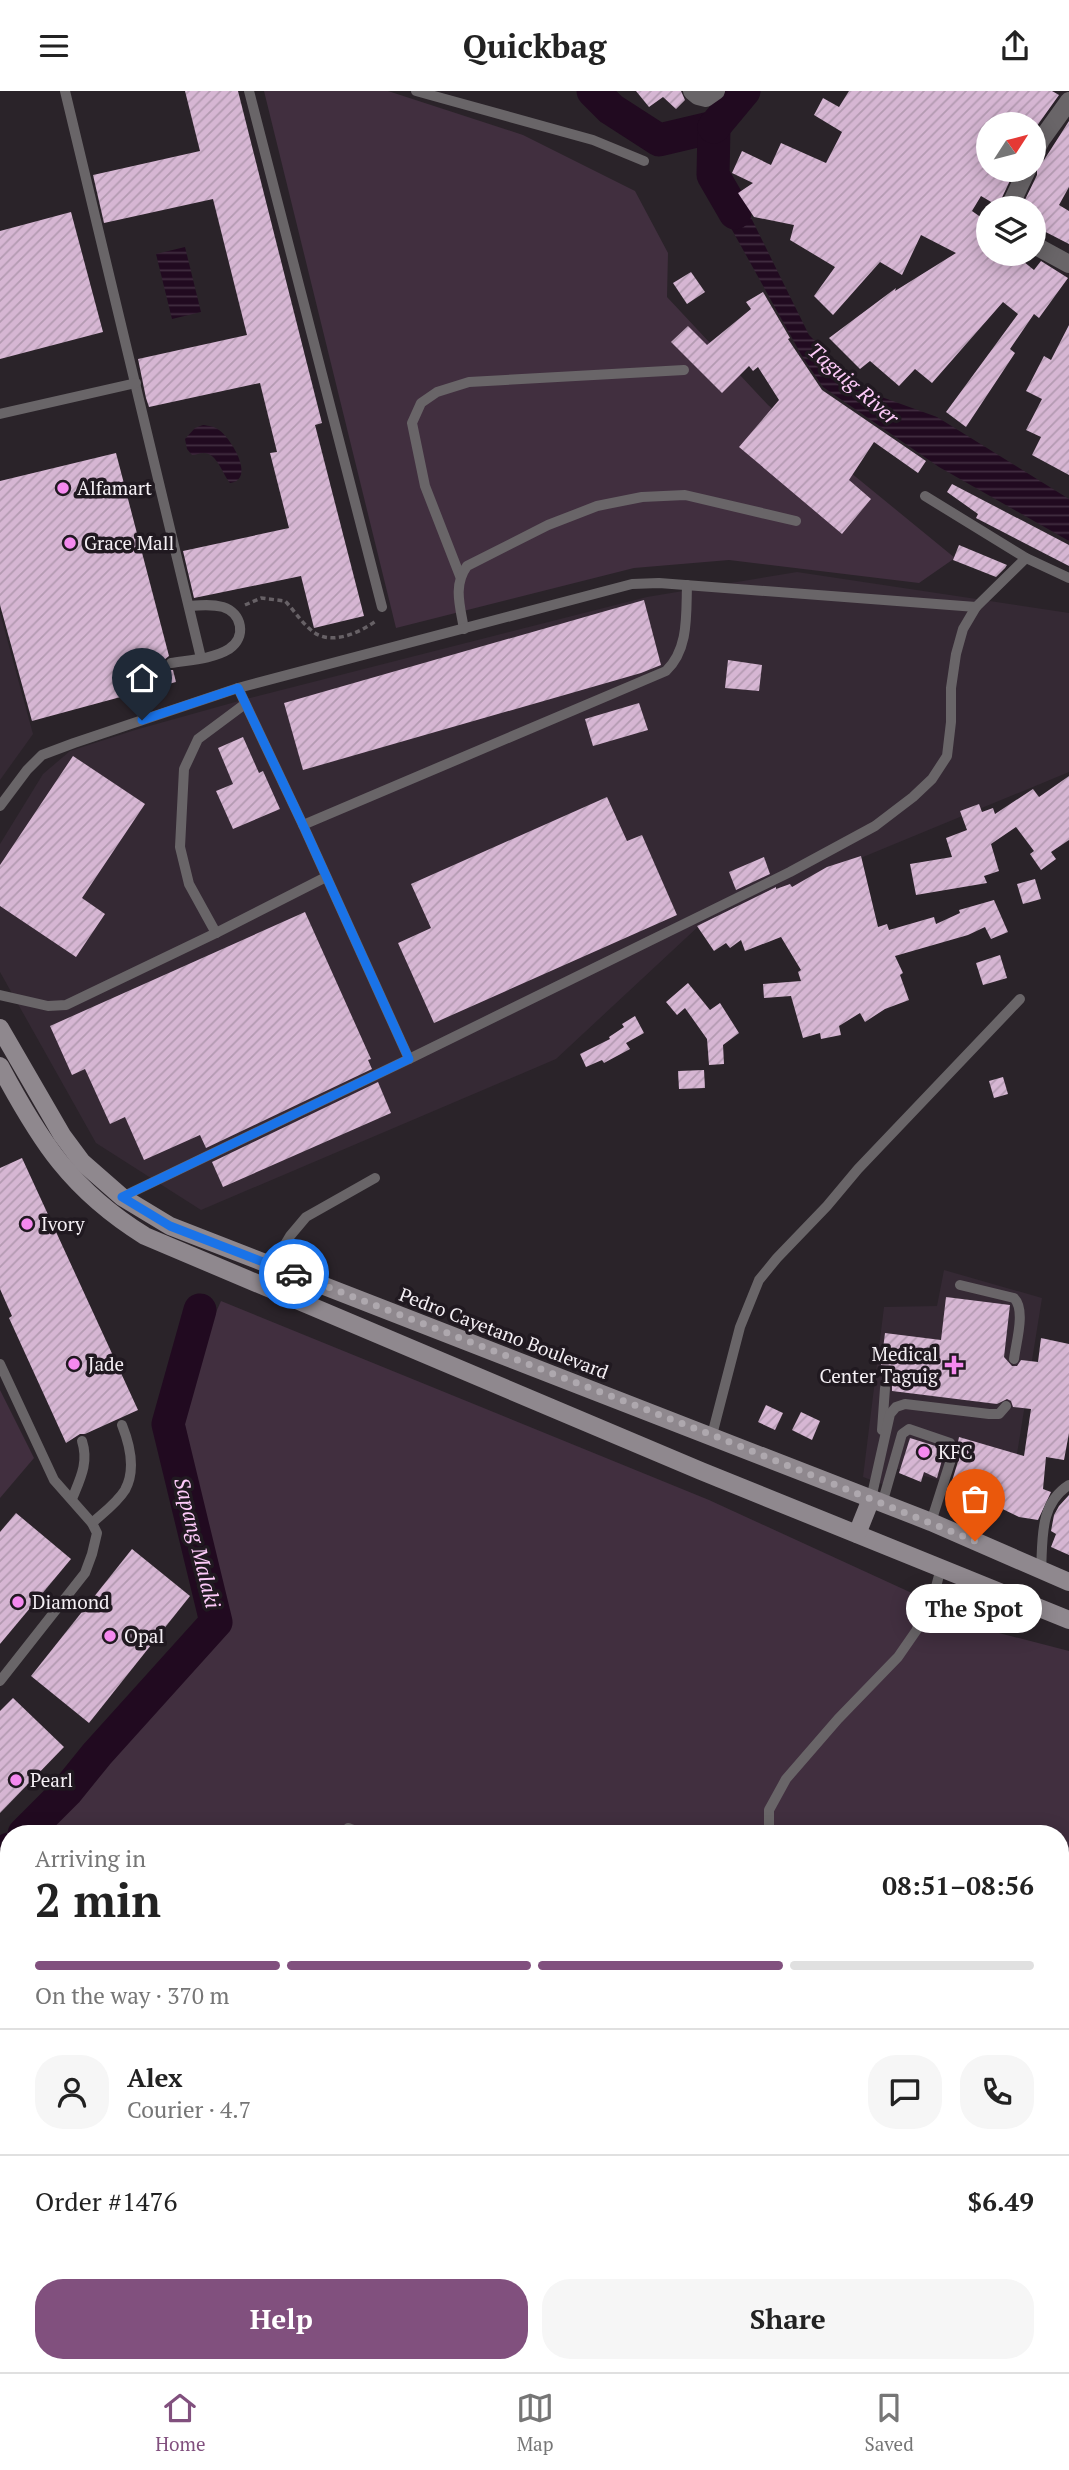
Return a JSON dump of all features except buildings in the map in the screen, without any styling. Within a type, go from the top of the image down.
[{"type":"main road","name":"Pedro Cayetano Boulevard","points":[[0,1028],[72,1150],[82,1162],[122,1197],[170,1226],[712,1435],[931,1522],[1069,1582]]},
{"type":"main road","points":[[2,1077],[64,1169],[101,1206],[145,1236],[688,1465],[1069,1620]]},
{"type":"main road","points":[[857,1534],[876,1501]]},
{"type":"street","points":[[692,91],[706,98],[716,91]]},
{"type":"street","points":[[1046,133],[1069,101]]},
{"type":"street","points":[[1046,252],[1069,264]]},
{"type":"lane","points":[[65,91],[201,658]]},
{"type":"lane","points":[[249,91],[383,607]]},
{"type":"lane","points":[[416,91],[593,140],[644,161]]},
{"type":"lane","points":[[460,576],[425,486],[412,423],[421,403],[437,392],[469,382],[684,370]]},
{"type":"lane","points":[[0,414],[136,383]]},
{"type":"lane","points":[[464,629],[457,586],[467,566],[548,526],[597,506],[642,497],[685,495],[796,521]]},
{"type":"lane","points":[[925,496],[1026,558],[1069,577]]},
{"type":"lane","points":[[122,1197],[790,872],[875,826],[932,779],[947,756],[956,655],[963,629],[976,607],[1026,558]]},
{"type":"lane","points":[[0,806],[42,755],[238,688],[632,584],[687,585],[976,607]]},
{"type":"lane","points":[[303,825],[666,671],[676,662],[683,644],[687,585]]},
{"type":"lane","points":[[171,663],[219,654],[232,647],[241,636],[235,613],[224,607],[190,606]]},
{"type":"lane","points":[[238,688],[409,1059]]},
{"type":"lane","points":[[216,933],[189,884],[180,847],[184,769],[198,739],[245,703]]},
{"type":"lane","points":[[0,995],[48,1006],[66,1005],[326,877]]},
{"type":"lane","points":[[712,1435],[740,1327],[759,1280],[858,1169],[1020,999]]},
{"type":"lane","points":[[272,1266],[290,1235],[306,1217],[375,1178]]},
{"type":"lane","points":[[960,1285],[1014,1298],[1018,1303],[1020,1311],[1013,1359]]},
{"type":"lane","points":[[0,1364],[54,1480],[92,1523],[97,1533],[85,1573],[0,1681]]},
{"type":"lane","points":[[876,1501],[885,1388]]},
{"type":"lane","points":[[879,1462],[890,1414],[896,1407],[905,1404],[999,1414],[1006,1406]]},
{"type":"lane","points":[[92,1523],[125,1490],[131,1462],[129,1442],[122,1425]]},
{"type":"lane","points":[[876,1501],[901,1434],[905,1430],[950,1443],[954,1450],[931,1522]]},
{"type":"lane","points":[[72,1499],[85,1466],[86,1453],[82,1441]]},
{"type":"lane","points":[[1041,1570],[1044,1520],[1050,1503],[1059,1491],[1069,1485]]},
{"type":"lane","points":[[769,1825],[769,1810],[786,1779],[838,1719],[898,1657],[916,1632],[934,1594],[941,1569]]},
{"type":"path","points":[[235,613],[247,603],[261,599],[285,601],[312,632],[327,638],[368,627],[378,619],[383,607]]},
{"type":"shaded area","points":[[264,91],[388,91],[523,135],[635,191],[668,253],[667,297],[768,405],[955,558],[919,583],[729,560],[634,568],[396,628]]},
{"type":"shaded area","points":[[797,572],[1069,613],[1069,772],[701,924],[556,1059],[201,1210],[96,1143],[0,972],[0,844],[43,774],[70,751],[246,699],[647,597]]},
{"type":"shaded area","points":[[0,613],[33,734],[0,780]]},
{"type":"shaded area","name":"Medical Center Taguig","points":[[944,1270],[1042,1298],[1017,1454],[959,1437],[947,1482],[890,1467],[885,1485],[863,1477],[884,1307],[937,1306]]},
{"type":"shaded area","points":[[221,1301],[709,1500],[999,1633],[1069,1651],[1069,1825],[54,1825],[119,1753],[228,1622],[182,1412],[193,1364]]},
{"type":"shaded area","points":[[0,1390],[34,1458],[0,1498]]},
{"type":"water","points":[[729,173],[809,335],[865,391],[937,417],[1069,499],[1069,541],[939,467],[823,387],[802,356],[706,183],[713,175]]},
{"type":"water","points":[[185,247],[201,312],[172,319],[156,254]]},
{"type":"water","points":[[203,425],[219,430],[230,442],[241,467],[238,480],[230,483],[216,460],[209,454],[192,455],[187,449],[185,439],[195,428]]},
{"type":"waterway","points":[[593,91],[611,109],[659,140],[714,127]]},
{"type":"waterway","points":[[714,127],[744,91]]},
{"type":"waterway","name":"Taguig River","points":[[714,127],[713,175],[735,213]]},
{"type":"waterway","name":"Sapang Malaki","points":[[33,1825],[67,1791],[216,1622],[168,1424],[200,1310]]},
{"type":"way so far","points":[[294,1274],[712,1435],[975,1541]]},
{"type":"place","name":"Alfamart","points":[[63,488]]},
{"type":"place","name":"Grace Mall","points":[[70,543]]},
{"type":"place","name":"Ivory","points":[[27,1224]]},
{"type":"place","name":"Jade","points":[[74,1364]]},
{"type":"place","name":"Medical Center Taguig","points":[[954,1365]]},
{"type":"place","name":"KFC","points":[[924,1452]]},
{"type":"place","name":"The Spot","points":[[975,1541]]},
{"type":"place","name":"Diamond","points":[[18,1602]]},
{"type":"place","name":"Opal","points":[[110,1636]]},
{"type":"place","name":"Pearl","points":[[16,1780]]},
{"type":"route","points":[[142,720],[238,688],[409,1059],[122,1197],[170,1226],[294,1274]]}]
